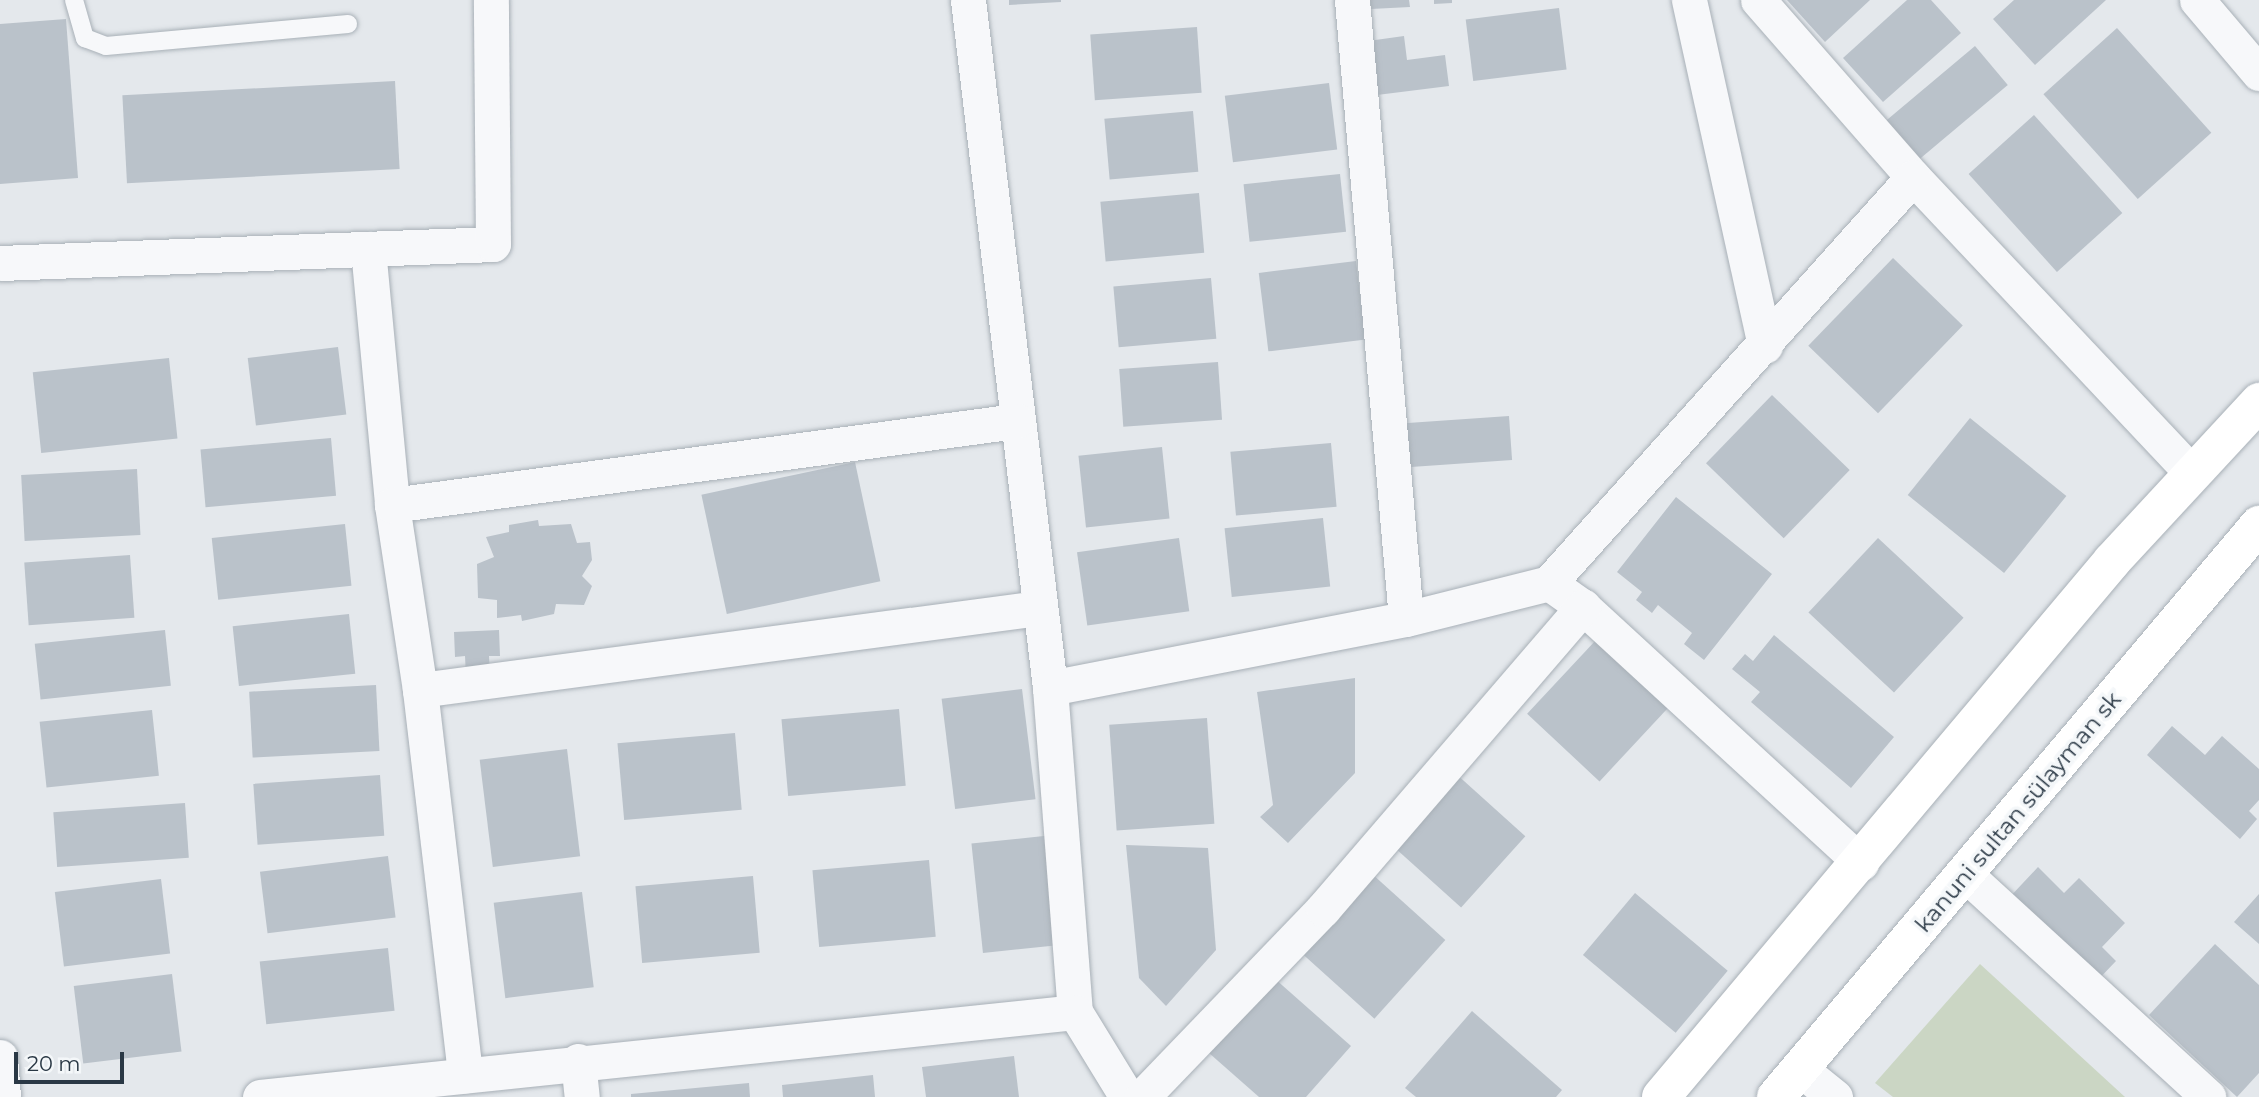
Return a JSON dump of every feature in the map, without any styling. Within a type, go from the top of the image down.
[{"type":"main road","points":[[1661,1097],[1861,863],[2112,561],[2259,402]]},
{"type":"main road","name":"kanuni sultan sülayman sk","points":[[1788,1083],[2259,525]]},
{"type":"street","points":[[0,262],[493,244],[491,0]]},
{"type":"street","points":[[968,0],[1038,608],[1050,688],[1075,1012],[1127,1097]]},
{"type":"street","points":[[1352,0],[1406,619]]},
{"type":"street","points":[[1689,0],[1765,346]]},
{"type":"street","points":[[1758,0],[1913,177],[2192,473]]},
{"type":"street","points":[[2197,0],[2259,73]]},
{"type":"street","points":[[1050,688],[1406,619],[1549,583],[1765,346],[1913,177]]},
{"type":"street","points":[[369,248],[392,505],[420,690],[465,1075]]},
{"type":"street","points":[[392,505],[1016,421]]},
{"type":"street","points":[[1549,583],[1583,607],[1861,863]]},
{"type":"street","points":[[1142,1097],[1323,909],[1583,607]]},
{"type":"street","points":[[420,690],[1038,608]]},
{"type":"street","points":[[1965,874],[2208,1097]]},
{"type":"street","points":[[260,1097],[578,1060],[1075,1012]]},
{"type":"street","points":[[0,1057],[3,1097]]},
{"type":"street","points":[[578,1060],[582,1097]]},
{"type":"street","points":[[1788,1083],[1835,1097]]},
{"type":"lane","points":[[74,0],[85,38],[106,46],[348,24]]},
{"type":"green space","points":[[1980,964],[2125,1097],[1893,1097],[1875,1083]]},
{"type":"building","points":[[1009,0],[1061,0],[1061,2],[1009,5]]},
{"type":"building","points":[[1370,0],[1409,0],[1410,7],[1371,9]]},
{"type":"building","points":[[1434,0],[1452,0],[1452,3],[1434,4]]},
{"type":"building","points":[[1787,0],[1870,0],[1825,42]]},
{"type":"building","points":[[1907,0],[1931,0],[1961,33],[1883,102],[1843,58]]},
{"type":"building","points":[[2014,0],[2106,0],[2035,65],[1993,19]]},
{"type":"building","points":[[1559,8],[1567,70],[1473,81],[1466,19]]},
{"type":"building","points":[[66,19],[78,178],[0,184],[0,24]]},
{"type":"building","points":[[1197,27],[1202,93],[1095,100],[1090,34]]},
{"type":"building","points":[[2117,28],[2211,133],[2138,199],[2043,94]]},
{"type":"building","points":[[1404,36],[1407,60],[1445,55],[1449,86],[1369,96],[1361,42]]},
{"type":"building","points":[[1975,46],[2008,85],[1918,160],[1885,121]]},
{"type":"building","points":[[395,81],[400,169],[127,183],[122,95]]},
{"type":"building","points":[[1329,83],[1337,150],[1233,162],[1225,96]]},
{"type":"building","points":[[1193,111],[1198,172],[1110,180],[1104,119]]},
{"type":"building","points":[[2034,115],[2122,213],[2057,272],[1969,174]]},
{"type":"building","points":[[1340,174],[1346,232],[1250,242],[1244,184]]},
{"type":"building","points":[[1199,193],[1204,253],[1106,261],[1100,202]]},
{"type":"building","points":[[1893,258],[1963,325],[1878,413],[1808,346]]},
{"type":"building","points":[[1356,261],[1366,339],[1268,351],[1259,273]]},
{"type":"building","points":[[1211,278],[1216,339],[1119,347],[1113,287]]},
{"type":"building","points":[[338,347],[346,414],[256,426],[248,358]]},
{"type":"building","points":[[169,358],[177,439],[41,453],[33,372]]},
{"type":"building","points":[[1218,362],[1222,420],[1123,427],[1119,369]]},
{"type":"building","points":[[1772,395],[1850,470],[1784,538],[1706,463]]},
{"type":"building","points":[[1509,416],[1512,460],[1407,467],[1404,423]]},
{"type":"building","points":[[1970,418],[2066,496],[2004,573],[1908,495]]},
{"type":"building","points":[[331,438],[336,496],[206,507],[200,449]]},
{"type":"building","points":[[1331,443],[1337,507],[1236,516],[1230,452]]},
{"type":"building","points":[[1162,447],[1170,519],[1086,527],[1078,456]]},
{"type":"building","points":[[855,462],[880,581],[727,614],[701,495]]},
{"type":"building","points":[[137,469],[140,535],[25,541],[21,475]]},
{"type":"building","points":[[1676,497],[1772,574],[1704,660],[1684,644],[1692,633],[1658,605],[1652,613],[1636,600],[1642,592],[1617,572]]},
{"type":"building","points":[[1323,518],[1330,587],[1232,597],[1225,528]]},
{"type":"building","points":[[538,520],[539,526],[571,524],[577,543],[590,542],[592,560],[582,576],[592,586],[584,605],[556,604],[554,614],[522,621],[521,615],[497,618],[497,600],[478,598],[477,564],[494,557],[486,537],[509,532],[509,525]]},
{"type":"building","points":[[345,524],[351,586],[218,600],[212,538]]},
{"type":"building","points":[[1179,538],[1189,611],[1087,626],[1077,552]]},
{"type":"building","points":[[1878,538],[1964,618],[1894,692],[1808,613]]},
{"type":"building","points":[[130,555],[134,618],[29,625],[24,562]]},
{"type":"building","points":[[349,614],[355,674],[239,686],[233,626]]},
{"type":"building","points":[[165,630],[171,686],[41,699],[35,644]]},
{"type":"building","points":[[499,630],[500,656],[489,656],[490,676],[466,677],[465,656],[455,657],[454,632]]},
{"type":"building","points":[[1774,635],[1894,737],[1851,788],[1751,702],[1760,692],[1732,669],[1745,654],[1753,661]]},
{"type":"building","points":[[1596,640],[1668,708],[1600,781],[1527,714]]},
{"type":"building","points":[[1355,678],[1355,773],[1288,843],[1260,817],[1273,805],[1257,692]]},
{"type":"building","points":[[376,685],[379,751],[253,758],[249,692]]},
{"type":"building","points":[[1022,689],[1036,799],[955,809],[942,699]]},
{"type":"building","points":[[899,709],[906,786],[788,796],[781,719]]},
{"type":"building","points":[[152,710],[159,776],[47,787],[40,722]]},
{"type":"building","points":[[1207,718],[1214,824],[1117,831],[1109,725]]},
{"type":"building","points":[[2172,726],[2205,755],[2222,736],[2259,769],[2259,800],[2249,811],[2257,819],[2240,839],[2147,755]]},
{"type":"building","points":[[735,733],[742,810],[624,820],[617,743]]},
{"type":"building","points":[[567,749],[580,856],[493,867],[480,760]]},
{"type":"building","points":[[1454,772],[1525,836],[1461,908],[1390,843]]},
{"type":"building","points":[[380,775],[384,836],[258,845],[253,784]]},
{"type":"building","points":[[185,803],[189,858],[57,867],[53,812]]},
{"type":"building","points":[[1053,835],[1064,944],[983,953],[971,844]]},
{"type":"building","points":[[1126,845],[1208,848],[1216,950],[1166,1006],[1139,978]]},
{"type":"building","points":[[388,856],[396,918],[268,933],[260,872]]},
{"type":"building","points":[[929,860],[936,937],[819,947],[812,870]]},
{"type":"building","points":[[2038,867],[2064,893],[2079,878],[2125,923],[2102,947],[2116,961],[2094,984],[2007,900]]},
{"type":"building","points":[[1371,873],[1445,940],[1374,1019],[1300,952]]},
{"type":"building","points":[[753,876],[760,953],[642,963],[635,886]]},
{"type":"building","points":[[161,879],[170,953],[64,966],[55,892]]},
{"type":"building","points":[[582,892],[594,987],[505,998],[494,903]]},
{"type":"building","points":[[1635,893],[1728,971],[1676,1033],[1583,955]]},
{"type":"building","points":[[2259,894],[2259,944],[2234,922]]},
{"type":"building","points":[[2215,944],[2259,985],[2259,1073],[2237,1097],[2149,1015]]},
{"type":"building","points":[[388,948],[395,1011],[266,1024],[260,961]]},
{"type":"building","points":[[172,974],[182,1051],[83,1063],[74,986]]},
{"type":"building","points":[[1274,978],[1351,1046],[1306,1097],[1259,1097],[1209,1053]]},
{"type":"building","points":[[1472,1011],[1562,1090],[1556,1097],[1416,1097],[1405,1088]]},
{"type":"building","points":[[1014,1056],[1019,1097],[926,1097],[922,1067]]},
{"type":"building","points":[[873,1075],[875,1097],[783,1097],[782,1085]]},
{"type":"building","points":[[749,1083],[750,1097],[631,1097],[631,1094]]}]
